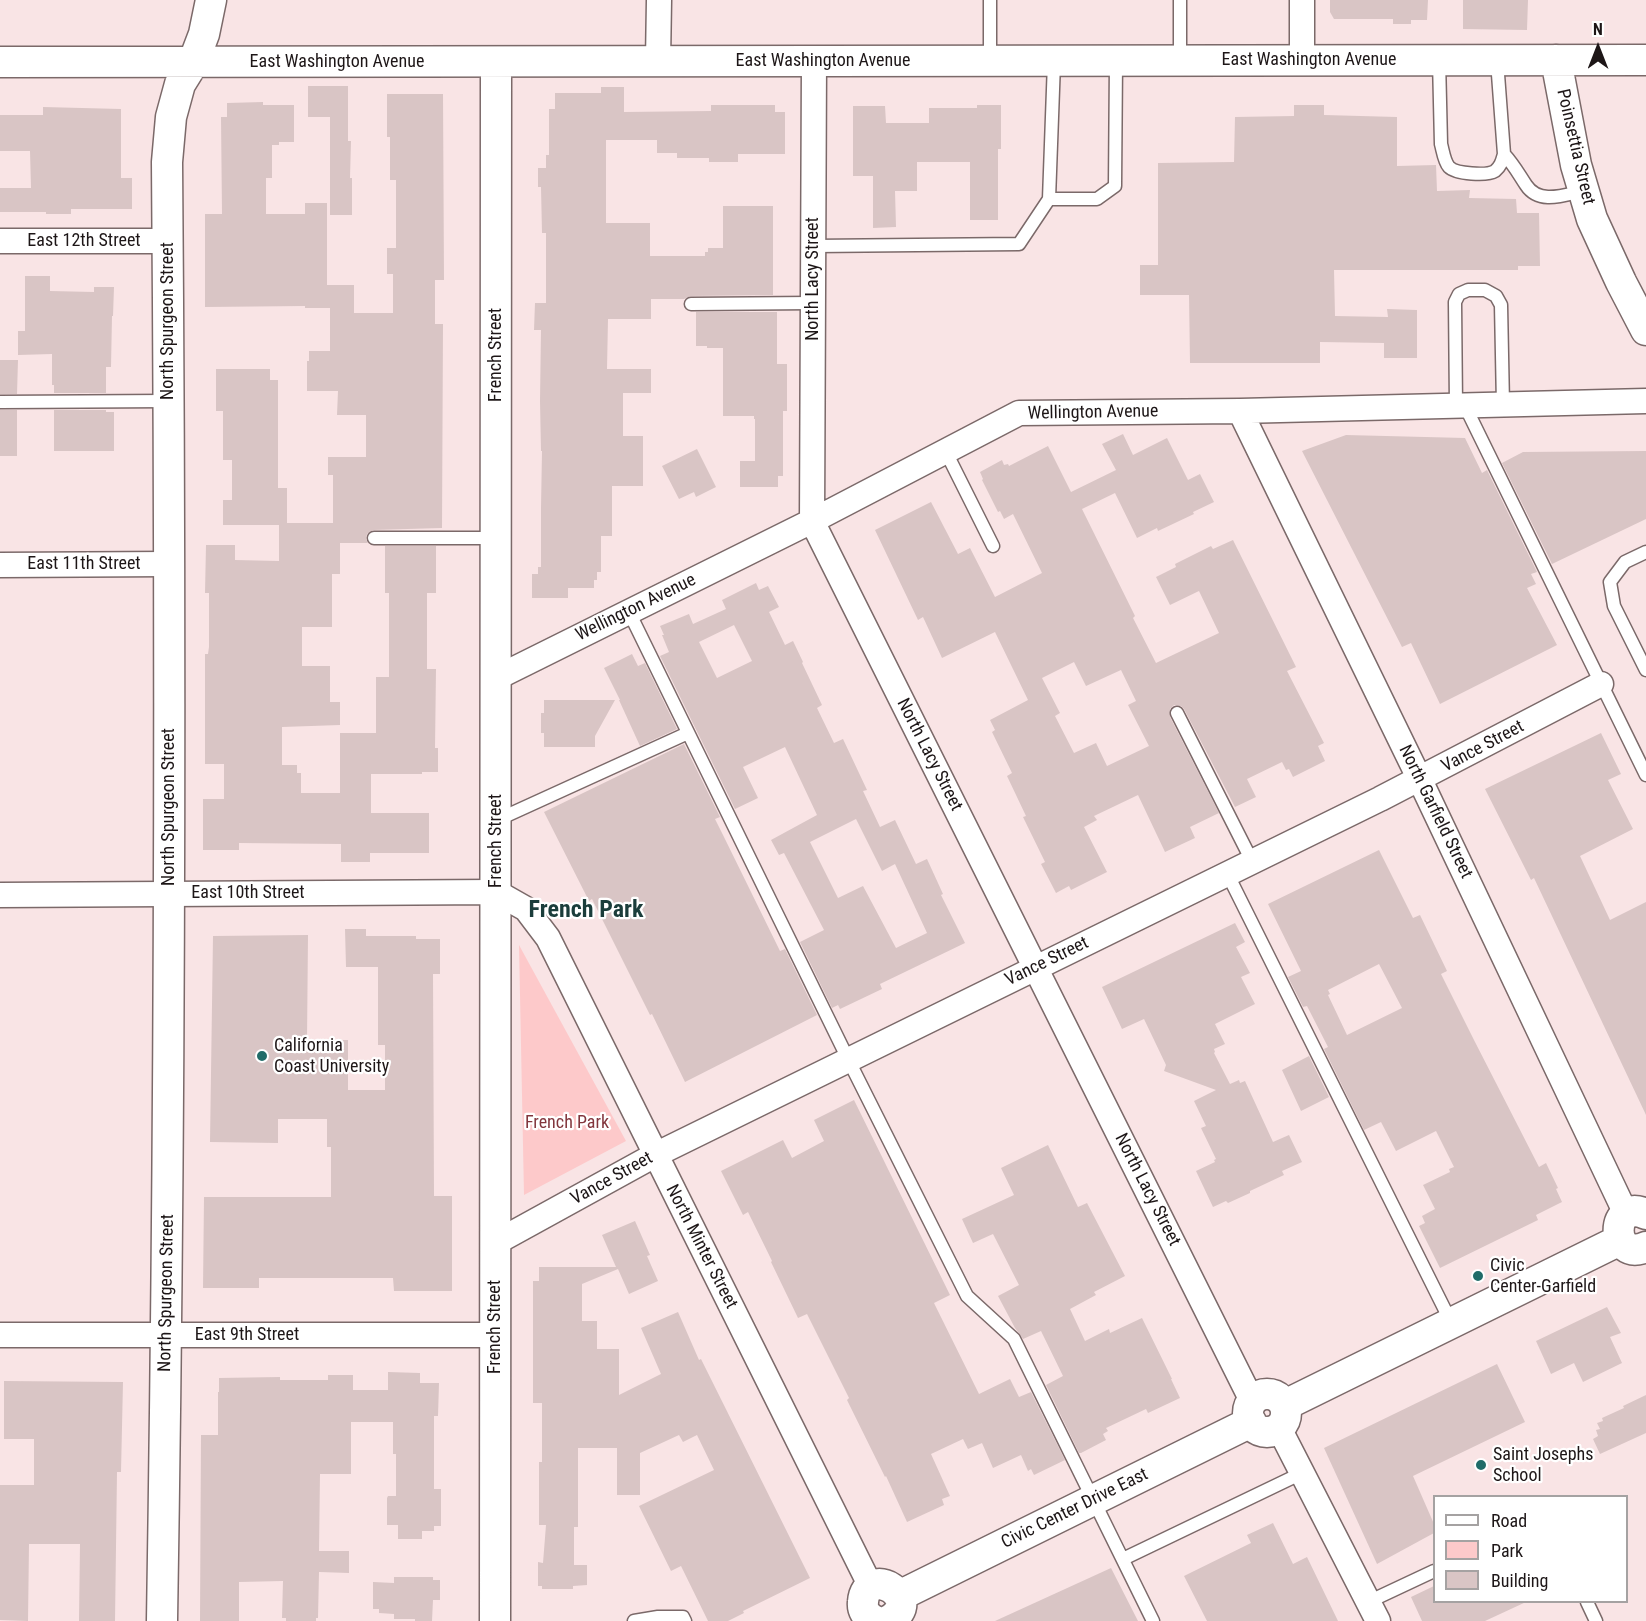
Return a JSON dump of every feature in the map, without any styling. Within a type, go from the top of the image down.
[{"type":"street","name":"North Spurgeon Street","points":[[162,1621],[170,894],[167,162],[171,117],[180,84],[193,63],[204,33],[210,0]]},
{"type":"street","points":[[658,61],[659,0]]},
{"type":"street","points":[[1302,0],[1302,60]]},
{"type":"street","name":"Poinsettia Street","points":[[1556,60],[1576,165],[1584,191],[1597,229],[1646,330]]},
{"type":"street","name":"East Washington Avenue","points":[[0,62],[1646,60]]},
{"type":"street","name":"North Lacy Street","points":[[814,61],[812,521],[1036,968],[1267,1414],[1302,1473],[1373,1612]]},
{"type":"street","name":"French Street","points":[[495,1621],[496,62]]},
{"type":"street","name":"East 12th Street","points":[[0,241],[167,242]]},
{"type":"street","name":"Wellington Avenue","points":[[495,678],[812,521],[1019,413],[1240,411],[1646,401]]},
{"type":"street","name":"North Garfield Street","points":[[1240,411],[1638,1236]]},
{"type":"street","name":"East 11th Street","points":[[0,565],[168,564]]},
{"type":"street","name":"Vance Street","points":[[495,1243],[655,1155],[1420,780],[1601,684]]},
{"type":"street","name":"East 10th Street","points":[[0,895],[495,892]]},
{"type":"street","name":"North Minter Street","points":[[495,892],[526,909],[548,938],[878,1613]]},
{"type":"street","name":"Civic Center Drive East","points":[[878,1613],[1094,1500],[1267,1414],[1452,1323],[1638,1236]]},
{"type":"street","name":"East 9th Street","points":[[0,1335],[495,1335]]},
{"type":"lane","points":[[990,0],[990,61]]},
{"type":"lane","points":[[1180,0],[1180,61]]},
{"type":"lane","points":[[1439,60],[1441,144],[1444,156],[1449,166],[1458,172],[1486,174],[1502,164],[1504,154],[1497,60]]},
{"type":"lane","points":[[813,246],[1019,244],[1049,199],[1054,61]]},
{"type":"lane","points":[[1049,199],[1097,199],[1114,186],[1116,61]]},
{"type":"lane","points":[[1504,154],[1515,165],[1530,190],[1536,195],[1546,198],[1584,191]]},
{"type":"lane","points":[[1503,405],[1501,305],[1496,296],[1485,290],[1468,290],[1459,294],[1455,302],[1460,406],[1646,775]]},
{"type":"lane","points":[[691,304],[813,303]]},
{"type":"lane","points":[[0,402],[168,401]]},
{"type":"lane","points":[[946,452],[993,546]]},
{"type":"lane","points":[[374,538],[496,538]]},
{"type":"lane","points":[[1646,552],[1625,562],[1610,582],[1614,606],[1646,670]]},
{"type":"lane","points":[[629,612],[967,1296],[1014,1339],[1153,1621]]},
{"type":"lane","points":[[1177,713],[1253,862]]},
{"type":"lane","points":[[495,820],[688,733]]},
{"type":"lane","points":[[1228,875],[1452,1323]]},
{"type":"lane","points":[[1123,1559],[1302,1473]]},
{"type":"lane","points":[[1373,1612],[1433,1572]]},
{"type":"lane","points":[[1587,1603],[1596,1621]]},
{"type":"lane","points":[[634,1621],[658,1617],[683,1617],[685,1621]]},
{"type":"green space","name":"French Park","points":[[519,945],[626,1141],[524,1195]]},
{"type":"building","points":[[1330,0],[1428,0],[1427,20],[1411,20],[1411,24],[1393,24],[1393,19],[1334,19],[1330,12]]},
{"type":"building","points":[[1463,0],[1528,0],[1527,30],[1463,29]]},
{"type":"building","points":[[308,86],[348,86],[352,215],[330,215],[330,117],[308,117]]},
{"type":"building","points":[[601,87],[624,87],[624,112],[711,111],[711,105],[775,105],[775,112],[785,112],[785,154],[738,154],[738,162],[709,162],[709,158],[677,158],[677,153],[657,153],[657,140],[606,140],[606,223],[650,223],[650,256],[705,256],[708,248],[723,248],[723,206],[773,206],[773,295],[651,299],[651,319],[608,319],[607,369],[651,369],[651,393],[623,393],[623,436],[643,436],[643,486],[612,486],[612,536],[601,536],[601,572],[597,572],[594,588],[568,588],[568,598],[532,598],[532,574],[538,574],[538,567],[541,567],[541,330],[534,330],[535,303],[546,303],[546,233],[542,233],[541,187],[538,187],[538,168],[546,168],[546,155],[549,155],[549,109],[555,109],[555,93],[601,93]]},
{"type":"building","points":[[387,94],[443,94],[444,280],[435,280],[435,324],[443,324],[442,528],[373,530],[367,534],[368,543],[340,543],[340,574],[332,574],[332,627],[302,627],[302,666],[330,666],[330,702],[340,702],[340,725],[282,727],[282,765],[297,765],[297,773],[301,773],[301,793],[340,793],[340,733],[376,733],[376,677],[389,677],[389,593],[385,593],[385,546],[436,546],[436,593],[427,593],[427,669],[436,669],[435,748],[438,748],[438,772],[371,774],[371,813],[429,813],[429,853],[370,853],[370,862],[341,862],[341,844],[239,843],[239,850],[203,850],[203,799],[224,799],[224,764],[205,764],[205,654],[208,654],[209,647],[209,593],[205,593],[206,545],[235,545],[235,560],[279,561],[279,525],[223,525],[223,500],[232,500],[232,460],[223,460],[223,411],[216,411],[216,369],[270,369],[270,380],[278,380],[278,488],[287,488],[287,523],[333,523],[333,475],[328,475],[328,457],[366,457],[366,415],[337,415],[338,391],[307,391],[309,351],[330,351],[330,308],[205,307],[205,214],[222,214],[221,117],[227,117],[227,103],[263,102],[263,105],[294,105],[294,142],[279,142],[279,145],[272,145],[272,178],[266,178],[266,214],[305,214],[305,203],[327,203],[327,285],[354,285],[354,313],[393,313],[393,274],[387,274],[387,248],[396,248],[396,180],[390,180]]},
{"type":"building","points":[[977,105],[1001,105],[1001,149],[998,149],[998,220],[970,220],[970,162],[917,162],[917,191],[895,191],[896,227],[873,228],[873,176],[853,176],[853,106],[885,106],[886,123],[929,123],[929,108],[977,108]]},
{"type":"building","points":[[1294,105],[1324,105],[1324,115],[1397,117],[1397,166],[1436,165],[1437,191],[1470,190],[1469,198],[1516,199],[1517,213],[1539,213],[1540,266],[1518,266],[1518,270],[1334,270],[1335,316],[1388,317],[1387,309],[1417,310],[1417,358],[1384,358],[1384,343],[1320,342],[1320,363],[1190,363],[1189,295],[1140,295],[1140,265],[1158,265],[1158,163],[1234,162],[1235,117],[1294,116]]},
{"type":"building","points":[[43,107],[121,109],[121,178],[132,178],[132,209],[71,209],[71,214],[0,212],[0,188],[31,188],[30,151],[0,151],[0,115],[43,115]]},
{"type":"building","points":[[25,276],[50,276],[50,291],[94,292],[94,287],[114,287],[111,367],[106,367],[106,393],[54,393],[52,354],[18,355],[18,331],[25,331]]},
{"type":"building","points":[[696,312],[777,312],[777,364],[787,364],[787,411],[783,411],[783,476],[778,476],[778,487],[740,487],[740,461],[755,461],[755,419],[754,416],[723,416],[723,348],[696,346]]},
{"type":"building","points":[[0,360],[18,360],[17,394],[0,394]]},
{"type":"building","points":[[0,410],[17,410],[17,456],[0,456]]},
{"type":"building","points":[[54,410],[114,412],[114,451],[54,451]]},
{"type":"building","points":[[1123,434],[1133,455],[1167,438],[1188,480],[1200,474],[1214,502],[1158,531],[1157,528],[1137,538],[1115,493],[1082,509],[1156,663],[1219,633],[1199,591],[1170,605],[1156,577],[1176,567],[1175,564],[1211,546],[1213,549],[1233,540],[1296,667],[1287,671],[1324,743],[1318,746],[1325,761],[1293,777],[1282,762],[1247,779],[1256,797],[1235,807],[1184,709],[1174,705],[1170,709],[1170,717],[1219,813],[1190,827],[1195,838],[1165,852],[1138,795],[1094,816],[1097,820],[1084,827],[1107,872],[1071,890],[1069,886],[1056,893],[1041,864],[1045,862],[1023,817],[1026,816],[1007,776],[1012,773],[992,732],[995,730],[990,720],[1028,700],[995,632],[942,658],[923,617],[918,620],[875,530],[931,502],[958,554],[970,548],[995,597],[1042,573],[1013,514],[1004,519],[1000,511],[998,512],[980,472],[1002,460],[1004,465],[1009,466],[1048,446],[1071,492],[1116,470],[1102,444]],"holes":[[[1074,662],[1086,686],[1121,670],[1136,701],[1128,705],[1149,746],[1107,766],[1096,743],[1074,753],[1055,716],[1060,713],[1042,678]]]},
{"type":"building","points":[[1346,435],[1465,438],[1482,473],[1487,470],[1537,572],[1531,574],[1536,584],[1527,588],[1557,645],[1440,704],[1411,643],[1402,647],[1302,451]]},
{"type":"building","points":[[697,449],[716,487],[696,497],[694,492],[679,499],[662,466]]},
{"type":"building","points":[[1646,451],[1646,519],[1552,564],[1502,463],[1523,452]]},
{"type":"building","points":[[756,583],[759,590],[768,586],[779,607],[769,612],[785,645],[793,641],[822,705],[817,708],[834,743],[843,739],[867,790],[863,791],[880,827],[895,820],[916,864],[927,859],[943,894],[941,895],[965,943],[880,984],[882,989],[840,1009],[838,1005],[832,1008],[800,942],[824,930],[784,853],[779,855],[771,840],[817,815],[785,747],[743,767],[758,798],[735,809],[660,656],[669,652],[660,626],[689,614],[693,624],[726,609],[722,600]],"holes":[[[734,625],[752,661],[717,678],[699,642]],[[856,819],[882,871],[895,864],[927,933],[896,948],[863,886],[838,898],[810,842]]]},
{"type":"building","points":[[632,654],[638,666],[645,663],[677,729],[640,746],[604,668]]},
{"type":"building","points":[[544,700],[615,700],[595,736],[595,747],[544,747],[541,713],[544,713]]},
{"type":"building","points":[[1601,733],[1621,774],[1608,780],[1633,829],[1580,856],[1610,920],[1646,902],[1646,1115],[1534,878],[1531,880],[1485,789]]},
{"type":"building","points":[[684,744],[720,817],[715,819],[780,951],[785,949],[817,1015],[685,1082],[592,899],[589,901],[544,812]]},
{"type":"building","points":[[1379,850],[1413,918],[1420,915],[1447,971],[1441,974],[1539,1167],[1546,1163],[1562,1202],[1536,1215],[1538,1220],[1440,1268],[1419,1226],[1425,1223],[1422,1216],[1435,1209],[1423,1185],[1450,1172],[1449,1169],[1454,1167],[1436,1131],[1396,1151],[1381,1122],[1364,1130],[1324,1049],[1328,1047],[1307,1006],[1303,1007],[1288,977],[1301,971],[1268,904]],"holes":[[[1379,964],[1402,1008],[1347,1035],[1328,995],[1330,994],[1328,990]]]},
{"type":"building","points":[[1235,923],[1245,942],[1236,947],[1250,973],[1241,977],[1255,1004],[1215,1024],[1225,1044],[1214,1049],[1214,1053],[1230,1084],[1239,1080],[1240,1083],[1245,1081],[1273,1142],[1289,1135],[1302,1162],[1282,1171],[1284,1175],[1250,1193],[1213,1207],[1196,1171],[1215,1162],[1216,1159],[1201,1128],[1206,1126],[1194,1101],[1216,1090],[1164,1071],[1166,1065],[1144,1019],[1122,1029],[1102,987]]},
{"type":"building","points":[[345,929],[366,929],[366,936],[416,936],[416,939],[440,939],[440,974],[433,974],[434,1196],[452,1196],[452,1291],[394,1291],[393,1278],[259,1278],[259,1288],[203,1288],[204,1197],[331,1197],[331,1147],[327,1147],[327,1119],[278,1119],[278,1143],[210,1142],[213,936],[308,935],[307,1040],[348,1040],[348,1090],[385,1090],[385,1045],[378,1045],[378,967],[346,967]]},
{"type":"building","points":[[1309,1056],[1329,1097],[1301,1111],[1282,1070]]},
{"type":"building","points":[[854,1100],[950,1295],[934,1303],[979,1394],[1010,1379],[1019,1397],[1031,1392],[1065,1460],[1034,1475],[1031,1469],[1028,1471],[1021,1455],[993,1468],[982,1443],[968,1449],[963,1439],[931,1454],[950,1496],[942,1499],[944,1505],[907,1522],[807,1314],[798,1318],[748,1212],[743,1215],[721,1171],[783,1140],[792,1158],[824,1141],[814,1120]]},
{"type":"building","points":[[1048,1145],[1078,1207],[1087,1203],[1125,1276],[1094,1292],[1096,1295],[1070,1309],[1085,1341],[1109,1329],[1110,1333],[1142,1318],[1180,1398],[1148,1413],[1146,1409],[1106,1428],[1108,1431],[1103,1434],[1106,1440],[1081,1453],[1046,1385],[1063,1376],[1041,1331],[1023,1339],[998,1296],[1019,1285],[993,1234],[973,1243],[962,1219],[1014,1195],[1001,1168]]},
{"type":"building","points":[[635,1221],[650,1255],[647,1256],[658,1281],[629,1294],[618,1269],[582,1284],[582,1321],[597,1321],[597,1349],[619,1349],[619,1395],[661,1374],[641,1328],[678,1312],[699,1360],[701,1359],[810,1578],[743,1611],[744,1613],[728,1621],[708,1621],[681,1566],[671,1571],[639,1506],[714,1470],[697,1435],[683,1442],[679,1435],[640,1453],[640,1495],[617,1495],[617,1448],[578,1448],[578,1527],[574,1527],[574,1565],[587,1565],[587,1585],[573,1586],[573,1589],[542,1589],[542,1586],[538,1586],[538,1562],[543,1563],[546,1525],[539,1525],[542,1403],[533,1403],[533,1281],[539,1281],[539,1267],[616,1267],[602,1235]]},
{"type":"building","points":[[1607,1307],[1621,1333],[1610,1337],[1622,1363],[1583,1382],[1574,1363],[1551,1374],[1536,1341]]},
{"type":"building","points":[[1497,1364],[1525,1422],[1413,1476],[1433,1522],[1433,1534],[1377,1564],[1324,1448]]},
{"type":"building","points":[[388,1372],[420,1373],[420,1383],[439,1383],[438,1416],[434,1416],[434,1489],[441,1489],[441,1526],[434,1526],[434,1531],[422,1531],[422,1539],[398,1539],[398,1525],[387,1525],[387,1498],[396,1496],[393,1422],[351,1422],[351,1474],[320,1474],[319,1551],[349,1551],[349,1573],[319,1572],[318,1618],[316,1621],[286,1621],[286,1618],[282,1618],[283,1581],[239,1582],[239,1621],[200,1621],[201,1435],[218,1435],[219,1378],[280,1377],[280,1380],[328,1380],[328,1375],[353,1375],[353,1390],[388,1390]]},
{"type":"building","points":[[4,1381],[123,1382],[121,1472],[117,1472],[115,1621],[79,1621],[80,1544],[29,1544],[28,1621],[0,1620],[0,1485],[34,1485],[34,1439],[4,1439]]},
{"type":"building","points":[[1646,1395],[1646,1433],[1600,1454],[1593,1439],[1598,1436],[1596,1430],[1600,1429],[1597,1423],[1603,1421],[1602,1418],[1624,1408],[1623,1406]]},
{"type":"building","points":[[1273,1523],[1293,1564],[1307,1557],[1338,1621],[1207,1621],[1184,1576],[1251,1543],[1247,1535]]},
{"type":"building","points":[[1111,1568],[1138,1621],[995,1621]]},
{"type":"building","points":[[394,1577],[433,1577],[433,1580],[440,1580],[440,1600],[433,1600],[432,1621],[394,1619],[394,1614],[379,1613],[379,1609],[373,1609],[373,1582],[394,1583]]},
{"type":"building","points":[[1433,1586],[1433,1603],[1524,1603],[1485,1621],[1422,1621],[1411,1597]]},
{"type":"place","name":"California Coast University","points":[[262,1056]]},
{"type":"place","name":"Civic Center-Garfield","points":[[1478,1276]]},
{"type":"place","name":"Saint Josephs School","points":[[1481,1465]]},
{"type":"district","name":"French Park","points":[[586,911]]}]
